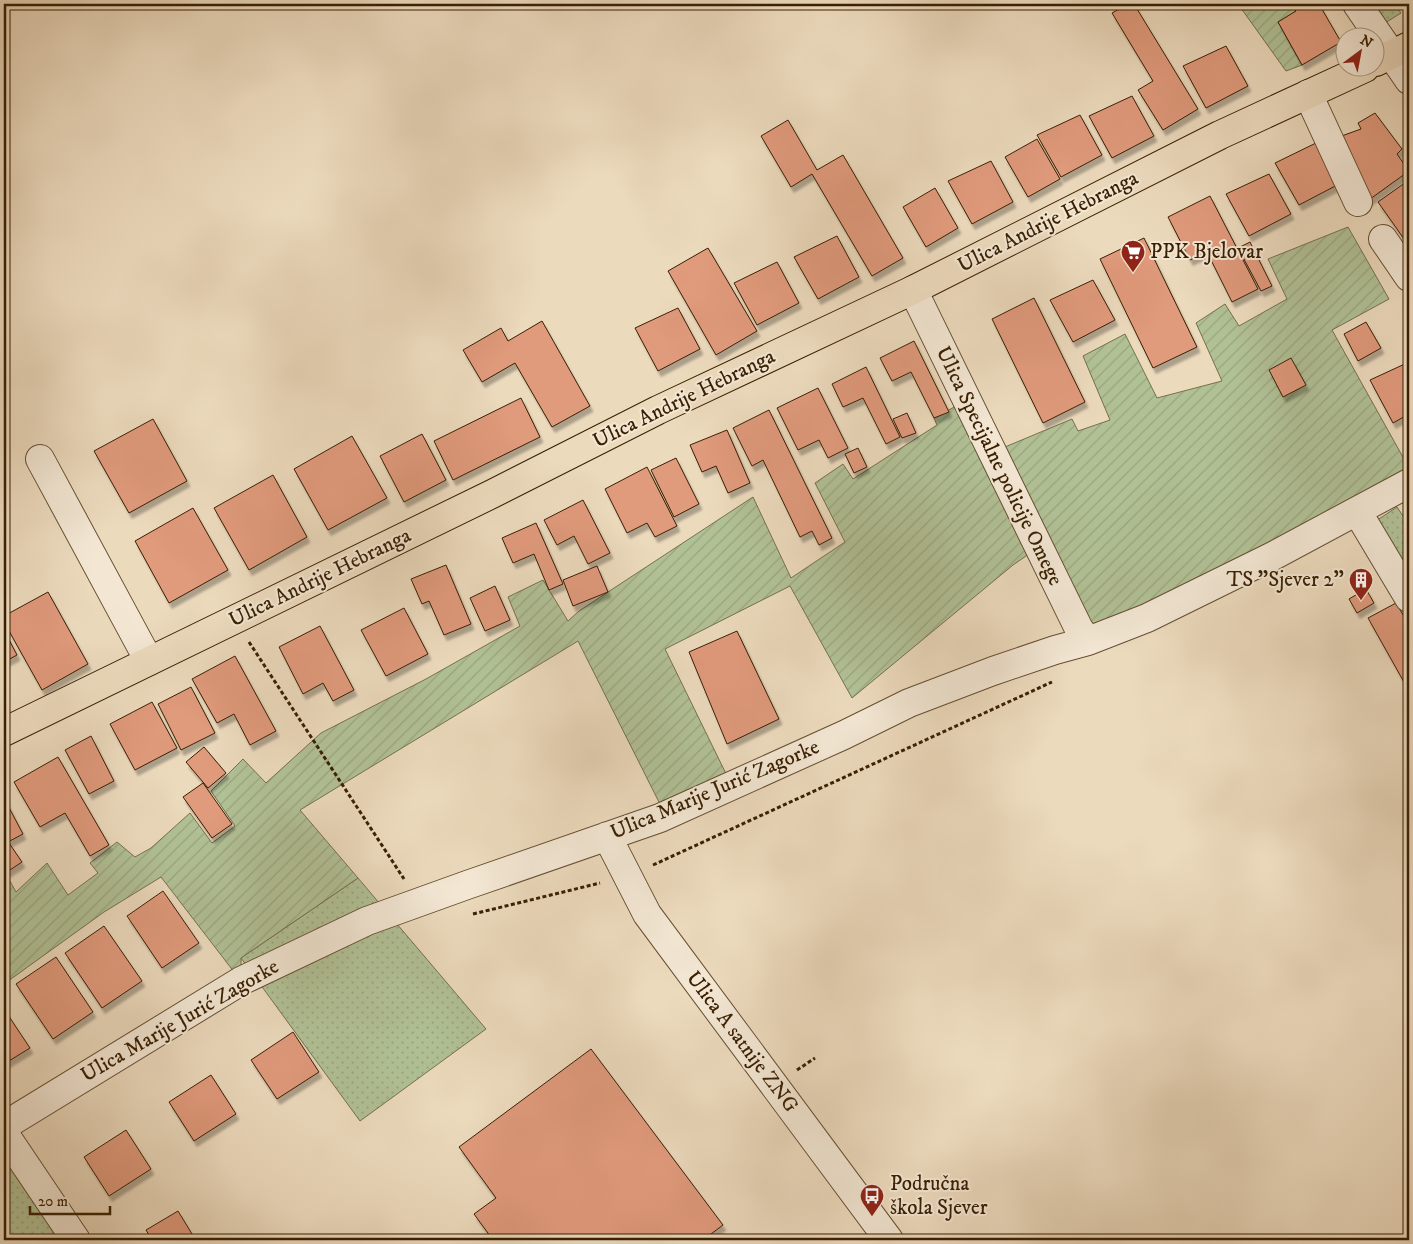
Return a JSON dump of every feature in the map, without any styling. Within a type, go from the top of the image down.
[{"type":"main road","name":"Ulica Andrije Hebranga","points":[[4,732],[492,494],[658,410],[913,290],[1212,139],[1342,78]]},
{"type":"street","points":[[1357,4],[1409,80]]},
{"type":"street","points":[[1308,94],[1358,202]]},
{"type":"street","points":[[1383,239],[1409,277]]},
{"type":"street","name":"Ulica Specijalne policije Omege","points":[[913,290],[1079,629],[1088,641]]},
{"type":"street","points":[[40,459],[149,661]]},
{"type":"street","name":"Ulica Marije Jurić Zagorke","points":[[4,1126],[241,981],[367,921],[660,818],[910,703],[992,671],[1088,641],[1147,618],[1266,560],[1409,483]]},
{"type":"street","points":[[1358,511],[1409,598]]},
{"type":"street","name":"Ulica A satnije ZNG","points":[[607,836],[647,914],[889,1240]]},
{"type":"street","points":[[4,1133],[76,1240]]},
{"type":"path","points":[[246,637],[404,880]]},
{"type":"green space","points":[[1238,4],[1292,4],[1296,11],[1278,22],[1302,65],[1286,71]]},
{"type":"green space","points":[[1371,4],[1394,4],[1401,13],[1385,23]]},
{"type":"green space","points":[[1348,227],[1389,299],[1332,330],[1409,468],[1409,483],[1088,641],[1039,547],[1013,565],[852,698],[790,586],[665,649],[732,786],[666,816],[578,641],[300,810],[358,878],[241,958],[241,981],[161,877],[104,912],[4,984],[4,876],[6,874],[16,892],[47,863],[68,895],[98,873],[90,863],[117,842],[135,857],[151,848],[190,813],[212,843],[235,826],[211,791],[243,759],[266,783],[321,733],[426,679],[520,626],[508,597],[543,580],[568,621],[579,611],[753,497],[791,578],[845,542],[815,483],[843,464],[853,479],[937,425],[934,418],[967,400],[993,452],[1072,419],[1078,431],[1110,420],[1083,356],[1125,334],[1157,398],[1222,381],[1196,323],[1225,304],[1239,326],[1287,299],[1268,259]]},
{"type":"green space","points":[[1397,507],[1409,525],[1409,564],[1407,565],[1409,568],[1409,598],[1367,527]]},
{"type":"green space","points":[[358,878],[486,1029],[360,1121],[241,958]]},
{"type":"green space","points":[[4,1133],[69,1229],[53,1240],[4,1240]]},
{"type":"building","points":[[1128,4],[1134,4],[1198,109],[1163,130],[1138,90],[1153,81],[1112,13]]},
{"type":"building","points":[[1292,4],[1319,4],[1336,33],[1336,45],[1302,65],[1278,22],[1296,11]]},
{"type":"building","points":[[1226,46],[1248,86],[1206,108],[1183,66]]},
{"type":"building","points":[[1132,96],[1154,136],[1112,158],[1089,116]]},
{"type":"building","points":[[1375,113],[1402,149],[1397,154],[1409,171],[1366,202],[1336,138],[1361,129],[1358,123]]},
{"type":"building","points":[[1080,115],[1102,155],[1061,177],[1037,135]]},
{"type":"building","points":[[788,120],[817,170],[843,155],[903,258],[872,276],[812,174],[791,187],[761,136]]},
{"type":"building","points":[[1037,139],[1060,179],[1028,197],[1005,157]]},
{"type":"building","points":[[1318,142],[1341,183],[1299,205],[1275,163]]},
{"type":"building","points":[[991,161],[1013,202],[972,224],[948,181]]},
{"type":"building","points":[[1269,174],[1291,214],[1249,236],[1226,194]]},
{"type":"building","points":[[1409,180],[1409,246],[1378,202]]},
{"type":"building","points":[[935,188],[958,228],[926,247],[903,207]]},
{"type":"building","points":[[1210,196],[1258,289],[1232,302],[1207,252],[1190,260],[1168,217]]},
{"type":"building","points":[[837,236],[859,277],[818,299],[794,257]]},
{"type":"building","points":[[1144,238],[1197,347],[1153,368],[1100,259]]},
{"type":"building","points":[[1250,242],[1272,286],[1261,291],[1238,248]]},
{"type":"building","points":[[708,248],[757,331],[716,355],[668,271]]},
{"type":"building","points":[[777,262],[799,303],[757,325],[734,283]]},
{"type":"building","points":[[1093,280],[1115,320],[1073,342],[1050,300]]},
{"type":"building","points":[[1034,298],[1085,402],[1043,423],[992,319]]},
{"type":"building","points":[[678,308],[700,349],[658,371],[635,328]]},
{"type":"building","points":[[542,321],[590,406],[552,427],[515,363],[482,382],[463,350],[501,328],[508,341]]},
{"type":"building","points":[[1366,322],[1381,348],[1358,361],[1344,334]]},
{"type":"building","points":[[914,341],[949,412],[934,418],[911,372],[892,381],[880,358]]},
{"type":"building","points":[[1291,358],[1306,385],[1283,397],[1269,370]]},
{"type":"building","points":[[1409,362],[1409,414],[1393,423],[1370,380]]},
{"type":"building","points":[[866,367],[900,437],[886,444],[863,398],[843,407],[832,384]]},
{"type":"building","points":[[818,388],[848,448],[828,458],[819,440],[798,450],[777,408]]},
{"type":"building","points":[[521,398],[540,437],[453,480],[434,441]]},
{"type":"building","points":[[769,410],[832,538],[819,545],[812,531],[800,537],[763,460],[752,466],[733,428]]},
{"type":"building","points":[[907,413],[916,433],[902,438],[893,419]]},
{"type":"building","points":[[153,419],[187,481],[129,513],[94,451]]},
{"type":"building","points":[[727,430],[750,483],[728,493],[716,466],[702,472],[690,445]]},
{"type":"building","points":[[422,434],[446,480],[404,502],[380,456]]},
{"type":"building","points":[[352,436],[387,498],[328,530],[294,469]]},
{"type":"building","points":[[858,448],[867,467],[854,473],[845,454]]},
{"type":"building","points":[[676,458],[699,504],[674,517],[651,470]]},
{"type":"building","points":[[647,467],[677,526],[655,537],[647,523],[627,533],[605,489]]},
{"type":"building","points":[[273,475],[307,537],[249,570],[214,508]]},
{"type":"building","points":[[583,500],[610,553],[588,564],[574,536],[557,545],[544,520]]},
{"type":"building","points":[[193,508],[228,570],[169,603],[135,541]]},
{"type":"building","points":[[536,523],[563,584],[549,590],[534,554],[513,563],[502,538]]},
{"type":"building","points":[[446,565],[471,624],[444,635],[429,601],[422,604],[411,579]]},
{"type":"building","points":[[597,566],[608,592],[573,606],[563,580]]},
{"type":"building","points":[[495,586],[510,620],[485,631],[470,598]]},
{"type":"building","name":"TS \"Sjever 2\"","points":[[1366,589],[1374,603],[1357,613],[1349,599]]},
{"type":"building","points":[[48,592],[88,664],[42,690],[4,622],[4,616]]},
{"type":"building","points":[[1396,603],[1409,625],[1409,691],[1368,618]]},
{"type":"building","points":[[404,608],[428,654],[386,676],[361,630]]},
{"type":"building","points":[[320,626],[354,690],[333,701],[323,683],[303,694],[279,647]]},
{"type":"building","points":[[4,630],[17,655],[4,662]]},
{"type":"building","points":[[737,631],[779,719],[727,744],[689,652]]},
{"type":"building","points":[[235,656],[276,731],[250,745],[234,714],[217,723],[192,679]]},
{"type":"building","points":[[191,687],[215,733],[181,750],[158,704]]},
{"type":"building","points":[[152,702],[177,748],[135,770],[110,724]]},
{"type":"building","points":[[91,736],[114,781],[89,794],[65,750]]},
{"type":"building","points":[[204,747],[226,773],[208,788],[186,762]]},
{"type":"building","points":[[58,757],[109,845],[90,856],[65,813],[40,827],[14,782]]},
{"type":"building","points":[[203,783],[232,824],[212,838],[183,797]]},
{"type":"building","points":[[4,798],[23,834],[4,844]]},
{"type":"building","points":[[9,843],[22,862],[4,874],[4,846]]},
{"type":"building","points":[[163,891],[199,943],[162,968],[127,916]]},
{"type":"building","points":[[104,926],[142,981],[102,1008],[65,953]]},
{"type":"building","points":[[56,957],[93,1012],[53,1039],[16,984]]},
{"type":"building","points":[[4,1009],[30,1048],[4,1064]]},
{"type":"building","points":[[293,1032],[319,1072],[277,1099],[251,1060]]},
{"type":"building","points":[[591,1049],[723,1225],[703,1240],[493,1240],[474,1214],[496,1198],[459,1147]]},
{"type":"building","points":[[211,1075],[236,1114],[194,1141],[169,1102]]},
{"type":"building","points":[[126,1130],[151,1169],[109,1196],[84,1157]]},
{"type":"building","points":[[178,1211],[192,1234],[182,1240],[152,1240],[146,1230]]},
{"type":"place","name":"PPK Bjelovar","points":[[1133,273]]},
{"type":"place","name":"TS \"Sjever 2\"","points":[[1361,601]]},
{"type":"place","name":"Područna škola Sjever","points":[[872,1217]]}]
